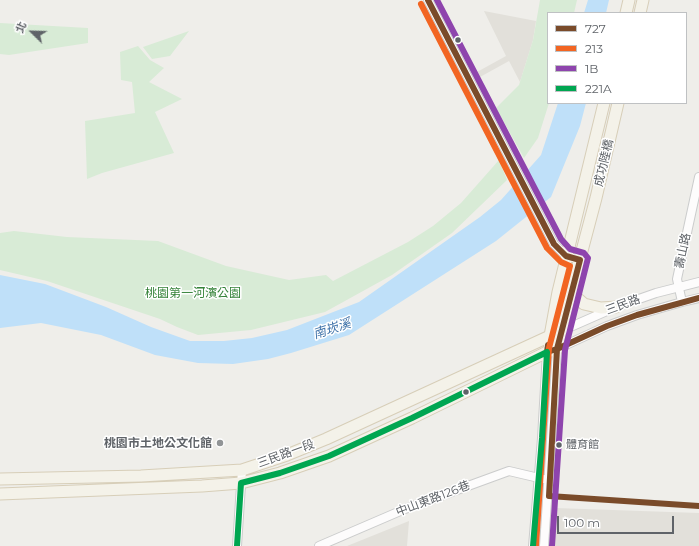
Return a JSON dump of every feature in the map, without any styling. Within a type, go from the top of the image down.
[{"type":"main road","points":[[626,12],[629,0]]},
{"type":"main road","points":[[640,12],[643,0]]},
{"type":"main road","name":"成功陸橋","points":[[550,336],[566,256],[604,104]]},
{"type":"main road","name":"成功陸橋","points":[[552,351],[561,330],[590,224],[618,104]]},
{"type":"main road","points":[[573,287],[577,298],[584,304],[601,308],[616,307]]},
{"type":"main road","name":"三民路一段","points":[[0,479],[141,476],[242,470],[287,455],[326,439],[550,336]]},
{"type":"main road","name":"三民路一段","points":[[0,494],[195,487],[242,483],[304,466],[329,456],[552,351]]},
{"type":"main road","points":[[406,402],[412,418]]},
{"type":"street","points":[[428,0],[554,244],[566,256],[580,260]]},
{"type":"street","name":"壽山路","points":[[682,302],[677,278],[699,177]]},
{"type":"street","name":"三民路","points":[[550,336],[616,307],[678,287],[699,282]]},
{"type":"street","name":"三民路","points":[[552,351],[607,326],[637,315],[699,298]]},
{"type":"street","points":[[544,546],[552,439],[552,351],[550,336]]},
{"type":"street","points":[[533,546],[542,438],[552,351]]},
{"type":"street","points":[[542,438],[552,439]]},
{"type":"street","points":[[237,546],[242,470]]},
{"type":"street","name":"中山東路126巷","points":[[319,546],[405,509],[509,471],[550,481]]},
{"type":"shaded area","points":[[484,11],[536,21],[533,40],[520,82],[509,61],[480,77],[477,72],[506,56]]},
{"type":"shaded area","points":[[555,508],[699,513],[699,546],[552,546]]},
{"type":"shaded area","points":[[409,521],[407,546],[347,546]]},
{"type":"green space","points":[[540,0],[577,0],[574,12],[547,12],[547,104],[549,104],[538,138],[524,158],[496,108],[519,85],[533,40]]},
{"type":"green space","points":[[0,23],[88,28],[88,43],[9,55],[0,54]]},
{"type":"green space","points":[[189,31],[170,56],[152,59],[143,47]]},
{"type":"green space","points":[[138,46],[150,60],[164,68],[149,82],[182,99],[155,112],[174,153],[102,173],[87,179],[85,121],[135,113],[132,82],[121,80],[120,52]]},
{"type":"green space","name":"桃園第一河濱公園","points":[[499,160],[507,180],[452,233],[392,275],[325,312],[251,330],[198,335],[160,319],[47,281],[0,270],[0,233],[14,231],[67,237],[158,241],[226,266],[289,280],[326,275],[333,281],[408,242],[433,226],[461,203]]},
{"type":"water","points":[[588,0],[609,0],[606,12],[584,12]]},
{"type":"water","name":"南崁溪","points":[[558,104],[586,104],[580,126],[551,197],[496,241],[349,335],[268,359],[233,364],[198,363],[155,355],[101,335],[41,323],[0,328],[0,275],[45,284],[106,307],[151,327],[190,341],[224,341],[252,338],[287,330],[359,302],[480,217],[501,200],[541,155]]},
{"type":"pier","points":[[526,169],[544,206],[531,216],[514,182]]},
{"type":"transit line","name":"727","points":[[428,0],[554,244],[566,256],[580,260],[557,349],[549,496],[699,506]]},
{"type":"transit line","name":"1B","points":[[437,0],[561,239],[570,249],[584,253],[588,258],[565,350],[552,546]]},
{"type":"transit line","name":"213","points":[[421,4],[547,248],[561,262],[570,266],[549,348],[536,545]]},
{"type":"transit line","name":"727","points":[[548,345],[547,352],[557,349],[607,326],[637,315],[699,298]]},
{"type":"transit line","name":"221A","points":[[237,546],[241,483],[280,473],[329,456],[412,418],[547,352],[542,438],[533,546]]},
{"type":"place","name":"桃園市土地公文化館","points":[[220,443]]},
{"type":"place","name":"體育館","points":[[559,445]]}]
